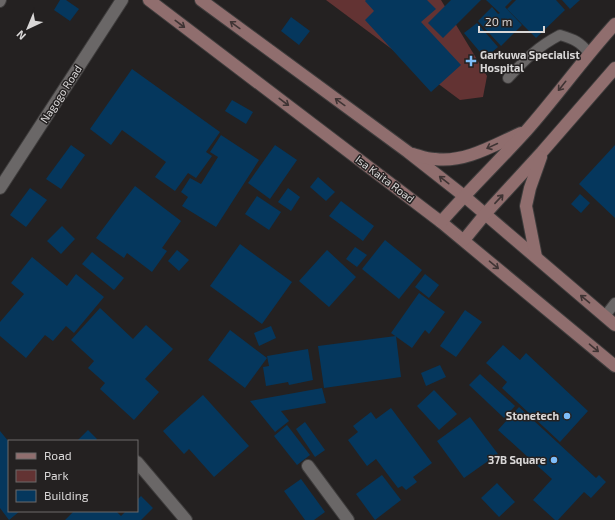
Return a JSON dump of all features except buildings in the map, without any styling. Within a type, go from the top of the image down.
[{"type":"main road","name":"Isa Kaita Road","points":[[149,0],[464,240],[615,366]]},
{"type":"main road","points":[[201,0],[408,152],[486,213],[615,325]]},
{"type":"main road","points":[[441,222],[527,130],[589,53],[615,24]]},
{"type":"main road","points":[[464,240],[486,213],[542,152],[615,68]]},
{"type":"main road","points":[[408,152],[435,159],[456,159],[479,152],[527,130]]},
{"type":"main road","points":[[536,257],[526,206],[530,188],[542,152]]},
{"type":"street","name":"Nagogo Road","points":[[0,188],[122,0]]},
{"type":"street","points":[[138,463],[186,520]]},
{"type":"street","points":[[308,466],[348,520]]},
{"type":"lane","points":[[508,78],[530,55],[560,35],[581,43],[589,53]]},
{"type":"lane","points":[[605,316],[615,303]]},
{"type":"green space","points":[[326,0],[441,0],[487,76],[483,97],[460,100]]},
{"type":"place","name":"Garkuwa Specialist Hospital","points":[[471,61]]},
{"type":"place","name":"Stonetech","points":[[567,416]]},
{"type":"place","name":"37B Square","points":[[554,460]]}]
